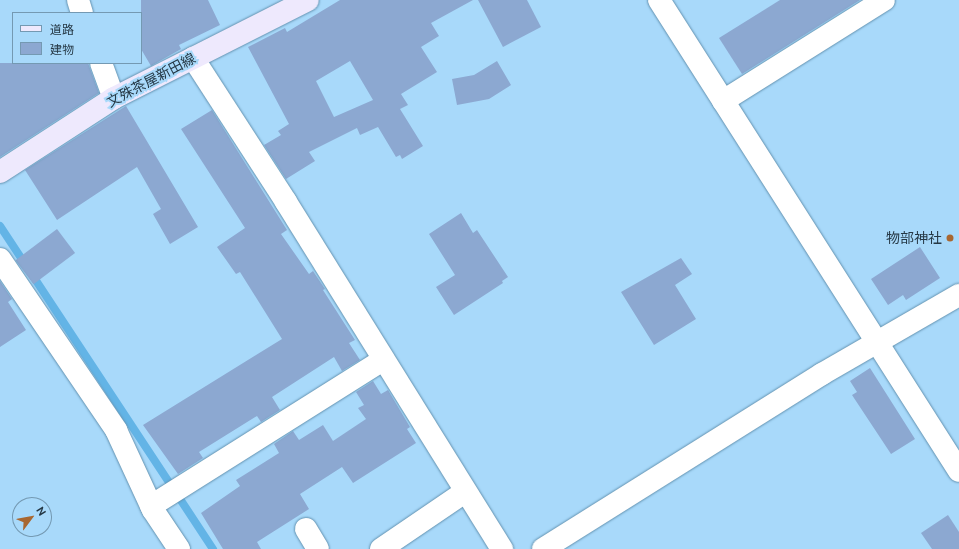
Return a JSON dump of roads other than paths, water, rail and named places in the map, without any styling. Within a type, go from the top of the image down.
[{"type":"main road","name":"文殊茶屋新田線","points":[[0,172],[114,98],[308,0]]},
{"type":"street","points":[[78,0],[82,12]]},
{"type":"street","points":[[660,0],[959,471]]},
{"type":"street","points":[[723,101],[884,0]]},
{"type":"street","points":[[192,58],[286,202],[465,492],[502,549]]},
{"type":"street","points":[[101,64],[114,98]]},
{"type":"street","points":[[0,259],[116,430],[151,506],[179,549]]},
{"type":"street","points":[[543,549],[822,374],[877,344],[959,295]]},
{"type":"street","points":[[151,506],[383,360]]},
{"type":"street","points":[[381,549],[465,492]]},
{"type":"street","points":[[306,529],[318,549]]},
{"type":"waterway","points":[[0,226],[213,549]]},
{"type":"place","name":"物部神社","points":[[950,238]]}]
